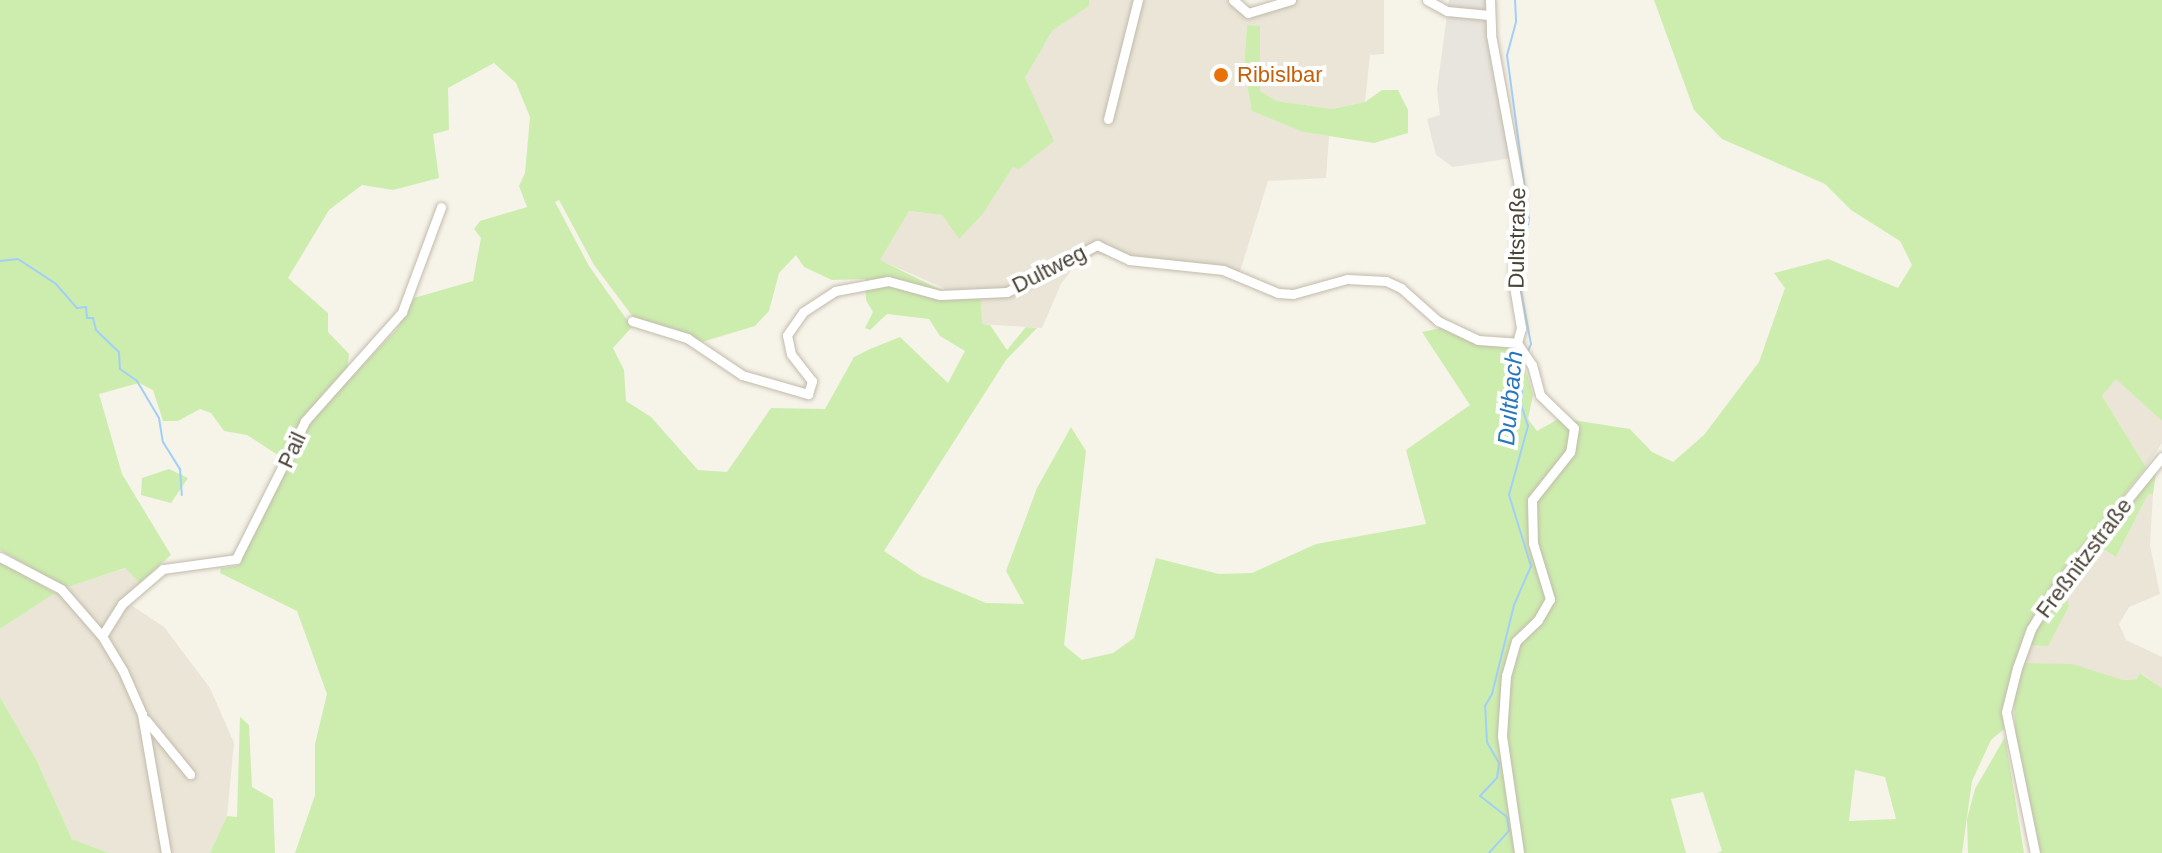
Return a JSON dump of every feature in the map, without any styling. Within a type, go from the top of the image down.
[{"type":"street","points":[[1108,119],[1138,0]]},
{"type":"street","points":[[1233,0],[1248,13],[1291,0]]},
{"type":"street","points":[[1427,0],[1447,11],[1489,15]]},
{"type":"street","name":"Dultstraße","points":[[1490,0],[1489,15],[1520,192],[1513,280],[1521,328],[1517,343]]},
{"type":"street","name":"Pail","points":[[102,636],[122,604],[163,569],[236,559],[305,421],[402,312],[441,207]]},
{"type":"street","name":"Dultweg","points":[[632,321],[687,338],[742,375],[808,394],[812,381],[791,354],[787,335],[803,312],[835,291],[888,281],[940,295],[1007,292],[1097,245],[1129,260],[1223,270],[1278,293],[1293,294],[1347,279],[1386,281],[1401,288],[1438,321],[1478,340],[1517,343]]},
{"type":"street","points":[[1517,343],[1527,358],[1540,395],[1574,428],[1570,452],[1532,500],[1533,543],[1550,599],[1538,620],[1516,641],[1506,675],[1502,736],[1519,853]]},
{"type":"street","name":"Freßnitzstraße","points":[[2035,853],[2006,712],[2017,668],[2031,629],[2058,585],[2162,457]]},
{"type":"street","points":[[0,557],[61,589],[102,636],[142,714],[190,774]]},
{"type":"street","points":[[142,714],[166,853]]},
{"type":"shaded area","points":[[1089,0],[1236,0],[1249,8],[1280,0],[1384,0],[1384,54],[1370,55],[1365,102],[1332,109],[1277,101],[1260,91],[1260,27],[1247,25],[1244,66],[1253,111],[1303,132],[1329,136],[1326,178],[1268,181],[1238,278],[1096,254],[1073,268],[1061,284],[1042,328],[982,324],[942,287],[879,260],[909,211],[942,215],[959,238],[983,214],[1013,167],[1025,78],[1052,31],[1089,6]]},
{"type":"shaded area","points":[[1449,0],[1488,0],[1512,158],[1453,167],[1436,155],[1427,119],[1440,115],[1437,90]]},
{"type":"shaded area","points":[[2116,378],[2162,421],[2162,443],[2146,467],[2102,396]]},
{"type":"shaded area","points":[[2148,493],[2153,494],[2150,545],[2160,594],[2129,607],[2119,624],[2126,640],[2162,657],[2162,688],[2141,673],[2137,679],[2123,680],[2022,663],[2027,645],[2069,607],[2063,586],[2097,545],[2116,557]]},
{"type":"shaded area","points":[[126,568],[140,583],[128,603],[164,627],[210,688],[234,743],[227,816],[210,853],[109,853],[72,839],[36,759],[0,697],[0,629],[61,589]]},
{"type":"green space","points":[[0,0],[1089,0],[1089,6],[1052,31],[1025,78],[1054,141],[1019,169],[1013,167],[983,214],[959,239],[942,215],[909,211],[880,260],[945,292],[980,292],[982,324],[990,325],[1007,350],[1026,327],[1037,328],[1006,360],[884,551],[921,576],[986,603],[1024,604],[1006,571],[1037,488],[1071,427],[1086,451],[1064,645],[1082,660],[1113,653],[1134,638],[1156,558],[1219,574],[1252,573],[1316,544],[1426,524],[1406,450],[1470,405],[1422,332],[1441,328],[1474,342],[1513,349],[1526,371],[1533,395],[1528,419],[1537,431],[1560,418],[1630,429],[1652,452],[1673,462],[1704,435],[1759,362],[1785,288],[1774,273],[1828,259],[1898,288],[1912,265],[1900,241],[1851,210],[1825,184],[1722,139],[1694,110],[1654,0],[2162,0],[2162,421],[2116,379],[2102,396],[2146,467],[2050,589],[2025,631],[2003,711],[2004,729],[1991,740],[1972,781],[1962,853],[1717,853],[1722,851],[1703,792],[1671,799],[1686,853],[295,853],[315,795],[315,744],[327,694],[297,611],[220,573],[221,568],[237,566],[313,417],[397,329],[414,298],[473,281],[481,238],[474,229],[480,221],[527,207],[519,186],[525,173],[530,117],[516,83],[494,63],[448,88],[449,130],[433,134],[439,178],[393,190],[362,185],[329,210],[288,278],[328,313],[328,332],[349,354],[346,377],[307,414],[284,459],[247,435],[224,431],[211,413],[200,409],[178,421],[163,421],[153,390],[139,383],[99,394],[122,474],[171,555],[140,583],[125,568],[65,588],[0,550]],"holes":[[[559,200],[594,265],[636,321],[675,329],[702,342],[755,326],[769,311],[779,273],[796,255],[804,267],[832,280],[865,279],[866,300],[873,312],[865,328],[870,330],[887,314],[929,319],[940,336],[965,351],[948,383],[900,337],[870,349],[854,357],[825,409],[771,408],[727,472],[698,470],[651,417],[626,401],[624,370],[613,348],[632,327],[589,266],[555,202]],[[1855,770],[1885,777],[1896,819],[1849,821]]]},
{"type":"green space","points":[[1247,25],[1260,26],[1260,91],[1277,101],[1332,109],[1365,102],[1382,90],[1398,90],[1408,110],[1408,133],[1374,143],[1303,132],[1252,111],[1244,66]]},
{"type":"green space","points":[[2157,466],[2153,494],[2148,494],[2116,557],[2097,545]]},
{"type":"green space","points":[[169,469],[188,478],[171,503],[141,495],[142,478]]},
{"type":"green space","points":[[0,561],[55,593],[0,629]]},
{"type":"green space","points":[[2063,586],[2069,606],[2048,646],[2027,645]]},
{"type":"green space","points":[[2022,663],[2072,664],[2123,680],[2137,679],[2140,673],[2162,688],[2162,853],[2040,853],[2015,731],[2014,698]]},
{"type":"green space","points":[[0,697],[36,759],[72,839],[109,853],[0,853]]},
{"type":"green space","points":[[240,717],[249,725],[252,787],[273,799],[275,853],[210,853],[227,816],[237,817]]},
{"type":"green space","points":[[2005,737],[2024,853],[1968,853],[1967,819],[1975,789]]},
{"type":"waterway","name":"Dultbach","points":[[1515,0],[1516,22],[1507,55],[1529,219],[1519,280],[1531,344],[1528,351]]},
{"type":"waterway","points":[[0,261],[18,259],[56,284],[77,308],[86,307],[87,318],[93,318],[96,330],[119,352],[120,369],[137,381],[159,418],[163,442],[180,469],[182,495]]},
{"type":"waterway","name":"Dultbach","points":[[1489,853],[1509,831],[1507,817],[1480,796],[1497,778],[1499,763],[1487,742],[1485,706],[1492,694],[1514,605],[1531,566],[1509,495],[1528,426],[1521,405],[1524,361]]},
{"type":"place","name":"Ribislbar","points":[[1221,75]]}]
